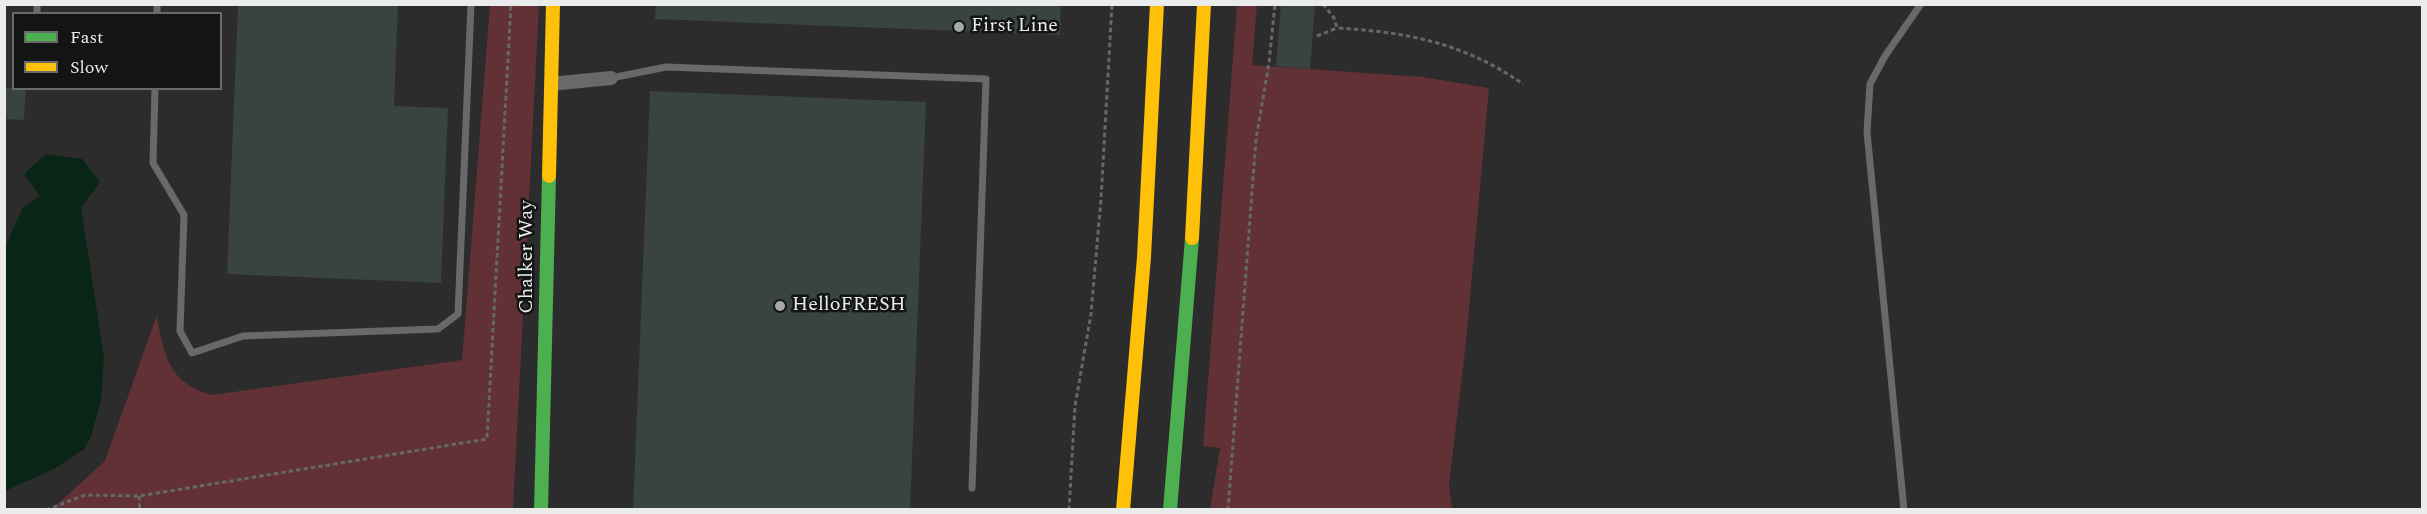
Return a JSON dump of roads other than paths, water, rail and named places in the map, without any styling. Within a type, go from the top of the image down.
[{"type":"main road","name":"Chalker Way","points":[[541,510],[548,322],[548,186],[553,4]]},
{"type":"main road","points":[[1123,510],[1133,415],[1150,158],[1157,4]]},
{"type":"main road","points":[[1170,510],[1180,403],[1201,103],[1204,4]]},
{"type":"street","points":[[551,84],[611,78]]},
{"type":"lane","points":[[155,90],[153,163],[184,215],[180,331],[192,353],[243,336],[438,329],[458,314],[471,4]]},
{"type":"lane","points":[[1904,510],[1867,132],[1870,84],[1885,56],[1921,4]]},
{"type":"lane","points":[[611,78],[666,67],[986,79],[972,488]]},
{"type":"place","name":"First Line","points":[[959,27]]},
{"type":"place","name":"HelloFRESH","points":[[780,306]]}]
